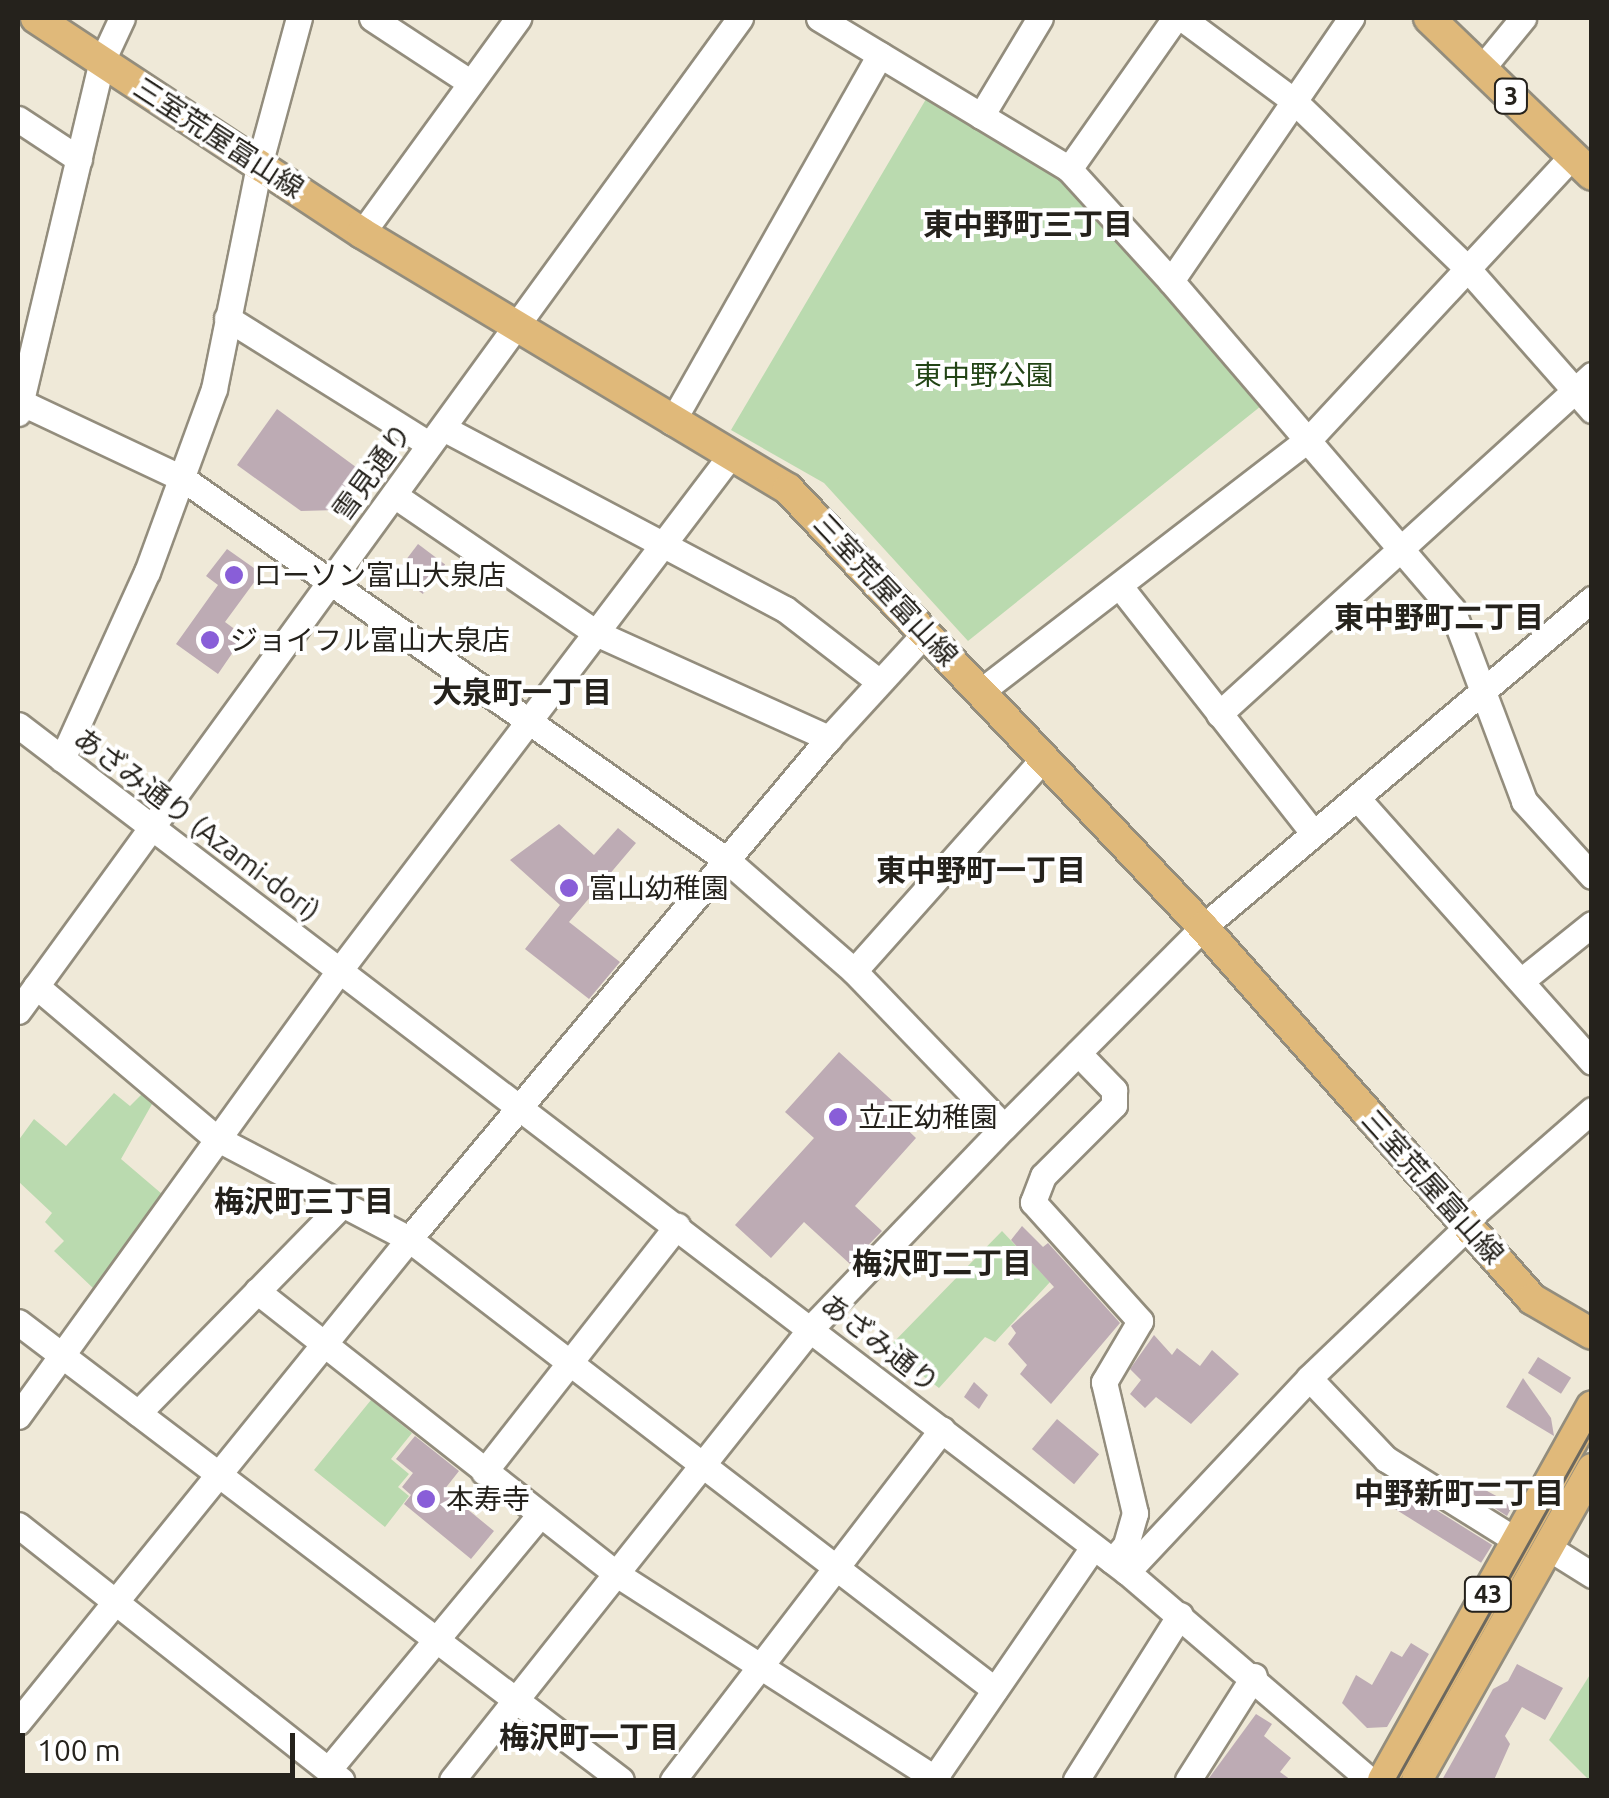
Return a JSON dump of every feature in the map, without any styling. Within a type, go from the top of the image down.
[{"type":"main road","name":"三室荒屋富山線","points":[[36,18],[362,233],[730,456],[816,514],[1041,761],[1203,927],[1532,1300],[1592,1334]]},
{"type":"main road","name":"3","points":[[1430,18],[1582,165]]},
{"type":"main road","name":"43","points":[[1383,1780],[1592,1406]]},
{"type":"main road","name":"43","points":[[1417,1780],[1592,1469]]},
{"type":"street","points":[[122,18],[102,61],[19,406],[182,478],[728,862],[854,970],[1004,1127]]},
{"type":"street","points":[[62,759],[182,478],[214,390],[259,165],[299,18]]},
{"type":"street","points":[[372,18],[471,83]]},
{"type":"street","points":[[362,233],[518,18]]},
{"type":"street","name":"雪見通り","points":[[18,1010],[740,18]]},
{"type":"street","points":[[819,18],[1069,169],[1171,280],[1311,437],[1452,609],[1479,694],[1524,800],[1592,876]]},
{"type":"street","points":[[981,116],[1040,18]]},
{"type":"street","points":[[1069,169],[1179,18],[1294,101],[1466,267],[1585,392],[1401,549],[1219,714]]},
{"type":"street","points":[[1171,280],[1351,18]]},
{"type":"street","points":[[1482,68],[1524,18]]},
{"type":"street","points":[[672,422],[880,55]]},
{"type":"street","points":[[18,119],[79,160]]},
{"type":"street","points":[[980,692],[1122,589],[1311,437],[1466,267],[1582,165]]},
{"type":"street","points":[[227,318],[436,436],[663,545],[785,609],[878,681]]},
{"type":"street","points":[[18,1416],[339,971],[730,456]]},
{"type":"street","points":[[394,494],[596,633],[829,738]]},
{"type":"street","points":[[1122,589],[1313,833]]},
{"type":"street","points":[[452,1780],[812,1328],[1004,1127],[1203,927],[1589,605]]},
{"type":"street","points":[[18,1722],[409,1240],[829,738],[926,632]]},
{"type":"street","name":"あざみ通り (Azami-dori)","points":[[18,725],[339,971]]},
{"type":"street","points":[[854,970],[1041,761]]},
{"type":"street","points":[[1357,798],[1520,981],[1582,1033],[1592,1062]]},
{"type":"street","points":[[1520,981],[1592,924]]},
{"type":"street","name":"あざみ通り","points":[[339,971],[812,1328],[1180,1614],[1370,1780]]},
{"type":"street","points":[[36,986],[216,1138],[409,1240],[995,1690]]},
{"type":"street","points":[[257,1291],[323,1347],[614,1573],[935,1780],[995,1690],[1126,1546],[1135,1512],[1104,1382],[1140,1320],[1032,1202],[1042,1176],[1114,1105],[1114,1090],[1078,1053]]},
{"type":"street","points":[[1111,1560],[1592,1110]]},
{"type":"street","points":[[138,1413],[341,1206]]},
{"type":"street","points":[[484,1472],[678,1226]]},
{"type":"street","points":[[18,1322],[512,1701],[621,1780]]},
{"type":"street","points":[[1309,1378],[1386,1460],[1517,1541]]},
{"type":"street","points":[[673,1780],[942,1429]]},
{"type":"street","points":[[18,1525],[334,1776],[435,1642],[540,1514]]},
{"type":"street","points":[[1549,1548],[1592,1575]]},
{"type":"street","points":[[1076,1780],[1180,1614]]},
{"type":"street","points":[[1188,1780],[1254,1676]]},
{"type":"green space","name":"東中野公園","points":[[929,94],[1068,185],[1266,402],[968,641],[824,483],[731,430]]},
{"type":"green space","points":[[146,1090],[156,1097],[121,1159],[162,1194],[93,1288],[54,1251],[64,1241],[45,1222],[52,1213],[18,1181],[18,1141],[34,1119],[66,1146],[114,1093],[130,1106]]},
{"type":"green space","points":[[1002,1231],[1050,1282],[995,1342],[985,1337],[939,1388],[887,1349]]},
{"type":"green space","points":[[371,1400],[412,1433],[391,1459],[409,1474],[398,1487],[409,1496],[385,1527],[314,1470]]},
{"type":"green space","points":[[1591,1673],[1592,1780],[1589,1780],[1549,1740]]},
{"type":"building","points":[[277,409],[364,473],[337,510],[301,511],[237,465]]},
{"type":"building","points":[[418,544],[445,564],[423,594],[396,574]]},
{"type":"building","points":[[227,549],[261,573],[225,622],[244,636],[218,674],[176,644],[218,585],[206,576]]},
{"type":"building","points":[[559,824],[594,855],[618,828],[636,843],[569,922],[620,962],[589,999],[525,949],[560,905],[510,860]]},
{"type":"building","points":[[839,1052],[897,1105],[890,1113],[916,1138],[855,1206],[882,1231],[850,1264],[804,1222],[771,1258],[735,1225],[814,1138],[785,1112]]},
{"type":"building","points":[[1022,1226],[1043,1247],[1048,1243],[1120,1323],[1051,1404],[1020,1374],[1027,1365],[1008,1344],[1016,1333],[1011,1326],[1054,1287],[1011,1240]]},
{"type":"building","points":[[1154,1335],[1172,1355],[1177,1348],[1200,1366],[1212,1350],[1239,1374],[1191,1424],[1156,1397],[1145,1408],[1130,1394],[1141,1380],[1130,1369]]},
{"type":"building","points":[[1538,1357],[1571,1378],[1561,1394],[1528,1373]]},
{"type":"building","points":[[1523,1378],[1551,1418],[1554,1436],[1506,1407]]},
{"type":"building","points":[[974,1382],[988,1395],[979,1409],[964,1397]]},
{"type":"building","points":[[1057,1419],[1099,1454],[1074,1484],[1032,1449]]},
{"type":"building","name":"本寿寺","points":[[415,1436],[459,1471],[444,1490],[494,1531],[471,1559],[404,1504],[411,1495],[402,1487],[413,1473],[396,1459]]},
{"type":"building","points":[[1393,1483],[1492,1545],[1481,1563],[1382,1501]]},
{"type":"building","points":[[1476,1485],[1513,1505],[1507,1516],[1471,1493]]},
{"type":"building","points":[[1411,1643],[1429,1654],[1387,1727],[1367,1728],[1342,1703],[1356,1675],[1372,1685],[1391,1651],[1402,1657]]},
{"type":"building","points":[[1517,1664],[1563,1688],[1545,1720],[1522,1707],[1505,1736],[1510,1744],[1494,1780],[1442,1780],[1493,1689],[1508,1681]]},
{"type":"building","points":[[1256,1714],[1272,1724],[1264,1736],[1291,1758],[1280,1772],[1291,1780],[1209,1778]]},
{"type":"tram line","points":[[1396,1780],[1592,1430]]},
{"type":"place","name":"ローソン富山大泉店","points":[[234,575]]},
{"type":"place","name":"ジョイフル富山大泉店","points":[[210,640]]},
{"type":"place","name":"富山幼稚園","points":[[569,888]]},
{"type":"place","name":"立正幼稚園","points":[[838,1117]]},
{"type":"place","name":"本寿寺","points":[[426,1499]]},
{"type":"district","name":"東中野町三丁目","points":[[1028,224]]},
{"type":"district","name":"東中野町二丁目","points":[[1439,617]]},
{"type":"district","name":"大泉町一丁目","points":[[522,692]]},
{"type":"district","name":"東中野町一丁目","points":[[981,870]]},
{"type":"district","name":"梅沢町三丁目","points":[[304,1201]]},
{"type":"district","name":"梅沢町二丁目","points":[[942,1263]]},
{"type":"district","name":"中野新町二丁目","points":[[1459,1493]]},
{"type":"district","name":"梅沢町一丁目","points":[[589,1737]]}]
